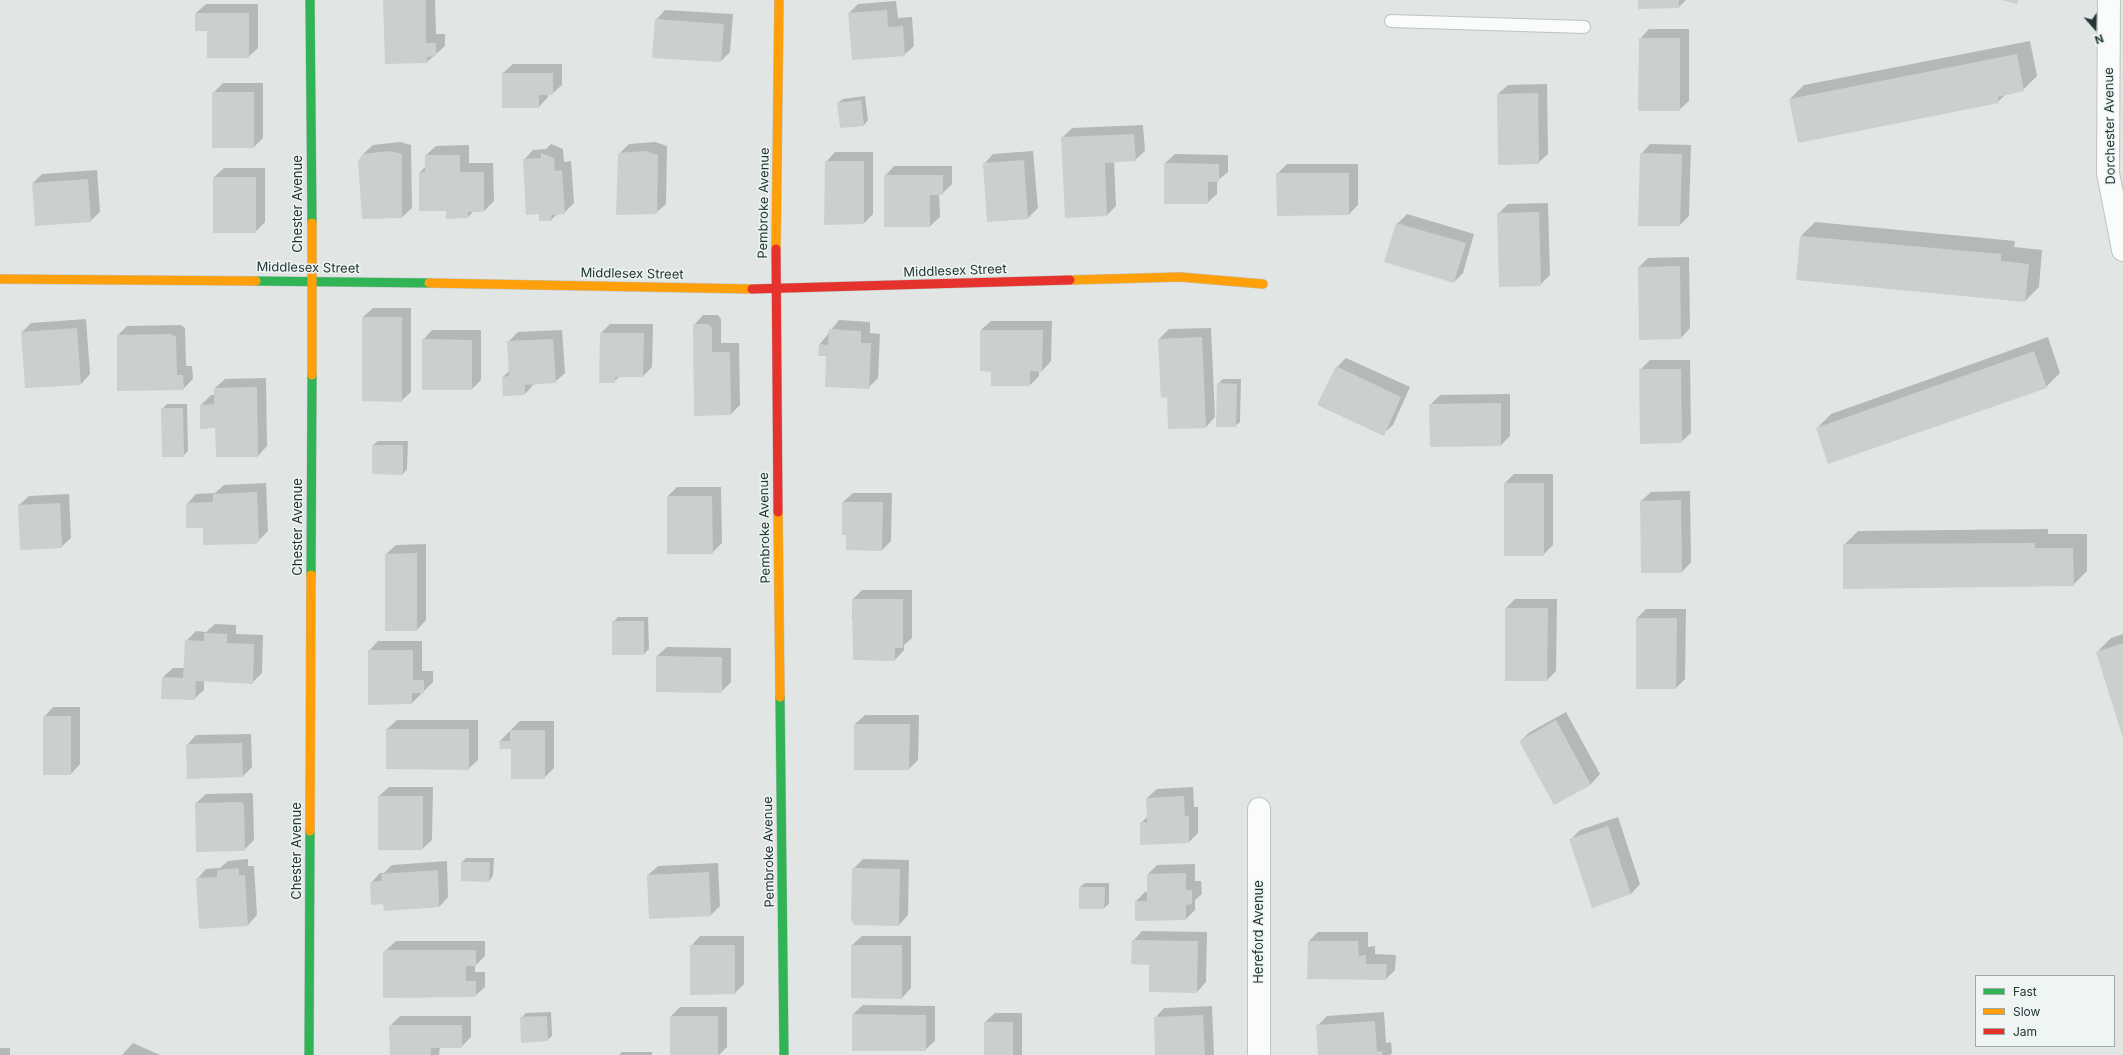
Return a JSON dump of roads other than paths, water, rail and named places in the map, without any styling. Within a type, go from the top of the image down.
[{"type":"street","name":"Chester Avenue","points":[[309,1055],[312,281],[310,0]]},
{"type":"street","name":"Pembroke Avenue","points":[[780,0],[775,289],[784,1055]]},
{"type":"street","name":"Dorchester Avenue","points":[[2109,0],[2108,173],[2120,226],[2123,250]]},
{"type":"street","name":"Middlesex Street","points":[[0,279],[312,281],[775,289],[1180,277],[1263,284]]},
{"type":"street","name":"Hereford Avenue","points":[[1259,810],[1259,1055]]},
{"type":"lane","points":[[1391,21],[1584,28]]}]
